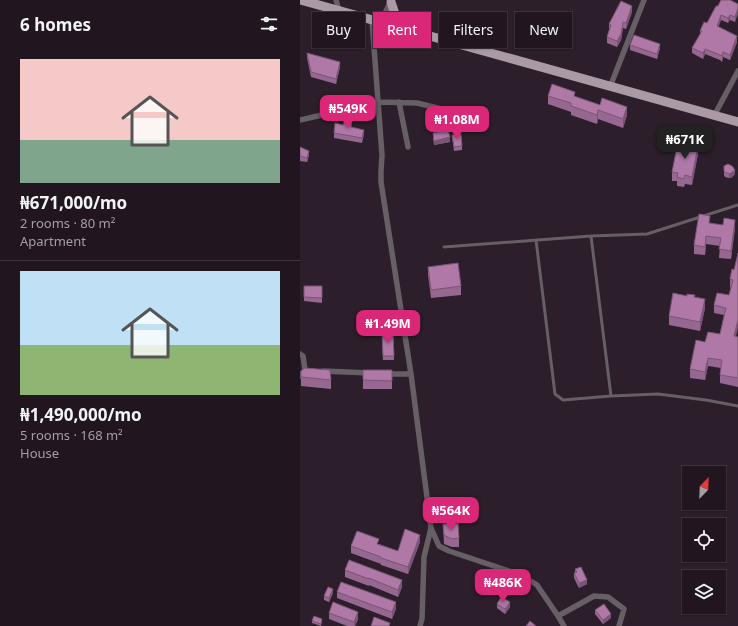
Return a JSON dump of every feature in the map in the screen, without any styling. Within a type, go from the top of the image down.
[{"type":"main road","points":[[301,0],[373,20]]},
{"type":"main road","points":[[391,1],[394,12]]},
{"type":"main road","points":[[431,37],[738,122]]},
{"type":"street","points":[[336,0],[339,10]]},
{"type":"street","points":[[610,87],[644,0]]},
{"type":"street","points":[[382,12],[391,1]]},
{"type":"street","points":[[376,48],[382,156],[381,182],[411,374],[431,528],[439,546],[449,551],[521,575],[537,585],[564,626]]},
{"type":"street","points":[[714,116],[738,71]]},
{"type":"street","points":[[300,120],[378,102],[417,103],[483,119]]},
{"type":"street","points":[[399,102],[408,147]]},
{"type":"street","points":[[300,354],[303,356],[305,370],[300,376]]},
{"type":"street","points":[[305,370],[411,374]]},
{"type":"street","points":[[420,626],[422,619],[424,557],[431,528]]},
{"type":"street","points":[[558,616],[594,596],[608,597],[624,609],[619,626]]},
{"type":"street","points":[[422,619],[424,626]]},
{"type":"lane","points":[[444,247],[591,236],[647,234],[738,205]]},
{"type":"lane","points":[[591,236],[611,396]]},
{"type":"lane","points":[[536,240],[555,394],[563,400],[658,394],[738,406]]},
{"type":"building","points":[[721,0],[730,0],[738,4],[735,17],[730,15],[728,18],[721,15],[717,26],[737,36],[730,55],[723,52],[722,56],[705,49],[703,53],[692,48],[702,31],[700,31],[704,22],[707,23]]},
{"type":"building","points":[[621,1],[632,6],[626,23],[623,22],[621,34],[617,41],[607,37],[611,25],[609,24]]},
{"type":"building","points":[[634,35],[660,44],[657,54],[630,45]]},
{"type":"building","points":[[307,53],[340,62],[336,79],[311,72]]},
{"type":"building","points":[[552,84],[575,92],[574,96],[600,105],[602,98],[627,107],[623,119],[598,110],[597,115],[571,106],[571,103],[548,96]]},
{"type":"building","points":[[346,115],[352,116],[351,127],[364,130],[362,138],[334,133],[335,123],[343,125]]},
{"type":"building","points":[[448,130],[450,137],[434,141],[433,133]]},
{"type":"building","points":[[461,134],[462,146],[454,147],[452,135]]},
{"type":"building","points":[[678,142],[698,146],[692,177],[685,175],[684,179],[677,177],[678,173],[672,172]]},
{"type":"building","points":[[300,147],[309,151],[307,158],[300,156]]},
{"type":"building","points":[[728,164],[735,170],[729,174],[724,171],[724,166]]},
{"type":"building","points":[[699,214],[710,216],[709,223],[723,225],[724,218],[735,220],[731,251],[719,249],[721,238],[706,236],[705,247],[694,245]]},
{"type":"building","points":[[738,253],[738,320],[734,336],[738,337],[738,378],[720,375],[722,360],[708,358],[705,372],[690,369],[696,340],[705,342],[708,332],[720,334],[726,308],[714,305],[717,293],[729,295],[733,280],[730,279],[732,269],[734,270]]},
{"type":"building","points":[[458,263],[461,286],[431,290],[428,267]]},
{"type":"building","points":[[304,286],[322,286],[322,298],[304,297]]},
{"type":"building","points":[[673,293],[687,296],[687,294],[695,295],[694,297],[705,299],[700,322],[669,316]]},
{"type":"building","points":[[382,333],[393,333],[394,356],[383,356]]},
{"type":"building","points":[[305,368],[330,370],[331,380],[301,377],[301,371]]},
{"type":"building","points":[[363,370],[392,370],[392,381],[363,380]]},
{"type":"building","points":[[458,523],[459,538],[452,539],[444,535],[443,524]]},
{"type":"building","points":[[405,529],[420,535],[408,567],[351,546],[357,531],[379,539],[377,544],[398,551]]},
{"type":"building","points":[[349,560],[402,580],[398,590],[345,570]]},
{"type":"building","points":[[581,567],[587,580],[579,583],[574,573],[577,572],[575,569]]},
{"type":"building","points":[[341,582],[396,602],[392,612],[337,592]]},
{"type":"building","points":[[328,587],[333,589],[329,598],[324,596]]},
{"type":"building","points":[[501,597],[510,602],[505,609],[497,604]]},
{"type":"building","points":[[333,602],[358,612],[354,622],[329,613]]},
{"type":"building","points":[[604,604],[611,614],[603,620],[595,610]]},
{"type":"building","points":[[314,616],[322,619],[321,624],[312,621]]},
{"type":"building","points":[[374,617],[390,623],[389,626],[371,626]]},
{"type":"building","points":[[530,621],[536,626],[526,626]]}]
